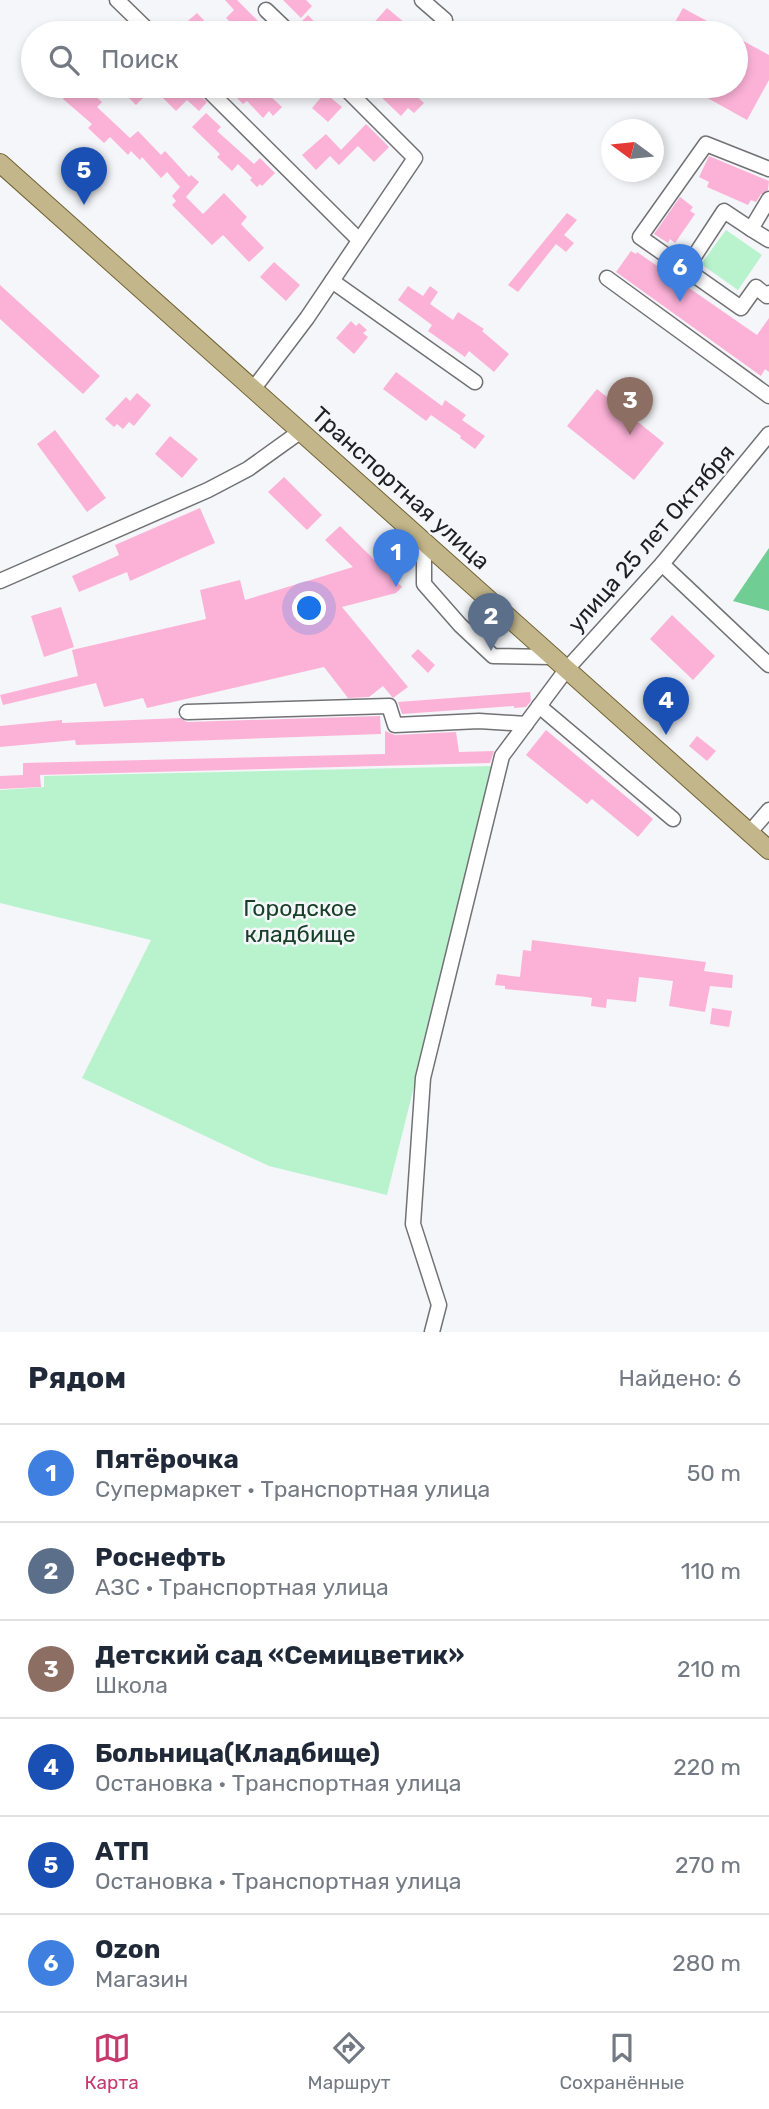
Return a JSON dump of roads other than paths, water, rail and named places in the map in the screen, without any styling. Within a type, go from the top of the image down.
[{"type":"main road","name":"Транспортная улица","points":[[0,163],[769,850]]},
{"type":"street","points":[[117,0],[138,21]]},
{"type":"street","points":[[422,0],[445,20]]},
{"type":"street","points":[[267,10],[278,21]]},
{"type":"street","points":[[216,98],[359,240]]},
{"type":"street","points":[[254,388],[307,318],[415,158],[355,98]]},
{"type":"street","points":[[768,295],[756,287],[741,308],[640,237],[706,144],[769,169]]},
{"type":"street","points":[[751,229],[769,199]]},
{"type":"street","points":[[686,269],[724,211],[769,240]]},
{"type":"street","points":[[607,278],[769,396]]},
{"type":"street","points":[[332,281],[475,382]]},
{"type":"street","points":[[0,581],[208,490],[248,469],[301,431]]},
{"type":"street","name":"улица 25 лет Октября","points":[[432,1332],[439,1305],[413,1224],[423,1078],[502,756],[566,670],[662,564],[769,434]]},
{"type":"street","points":[[424,541],[424,584],[460,625],[493,656],[552,657]]},
{"type":"street","points":[[662,564],[769,665]]},
{"type":"street","points":[[187,712],[388,706],[395,724],[479,721],[526,724]]},
{"type":"street","points":[[539,706],[673,819]]},
{"type":"street","points":[[750,832],[769,810]]},
{"type":"place","name":"АТП","points":[[84,205]]},
{"type":"place","name":"Ozon","points":[[680,302]]},
{"type":"place","name":"Детский сад «Семицветик»","points":[[630,435]]},
{"type":"place","name":"Пятёрочка","points":[[396,587]]},
{"type":"place","name":"Роснефть","points":[[491,651]]},
{"type":"place","name":"Больница(Кладбище)","points":[[666,735]]},
{"type":"park label","name":"Городское кладбище","points":[[300,921]]}]
